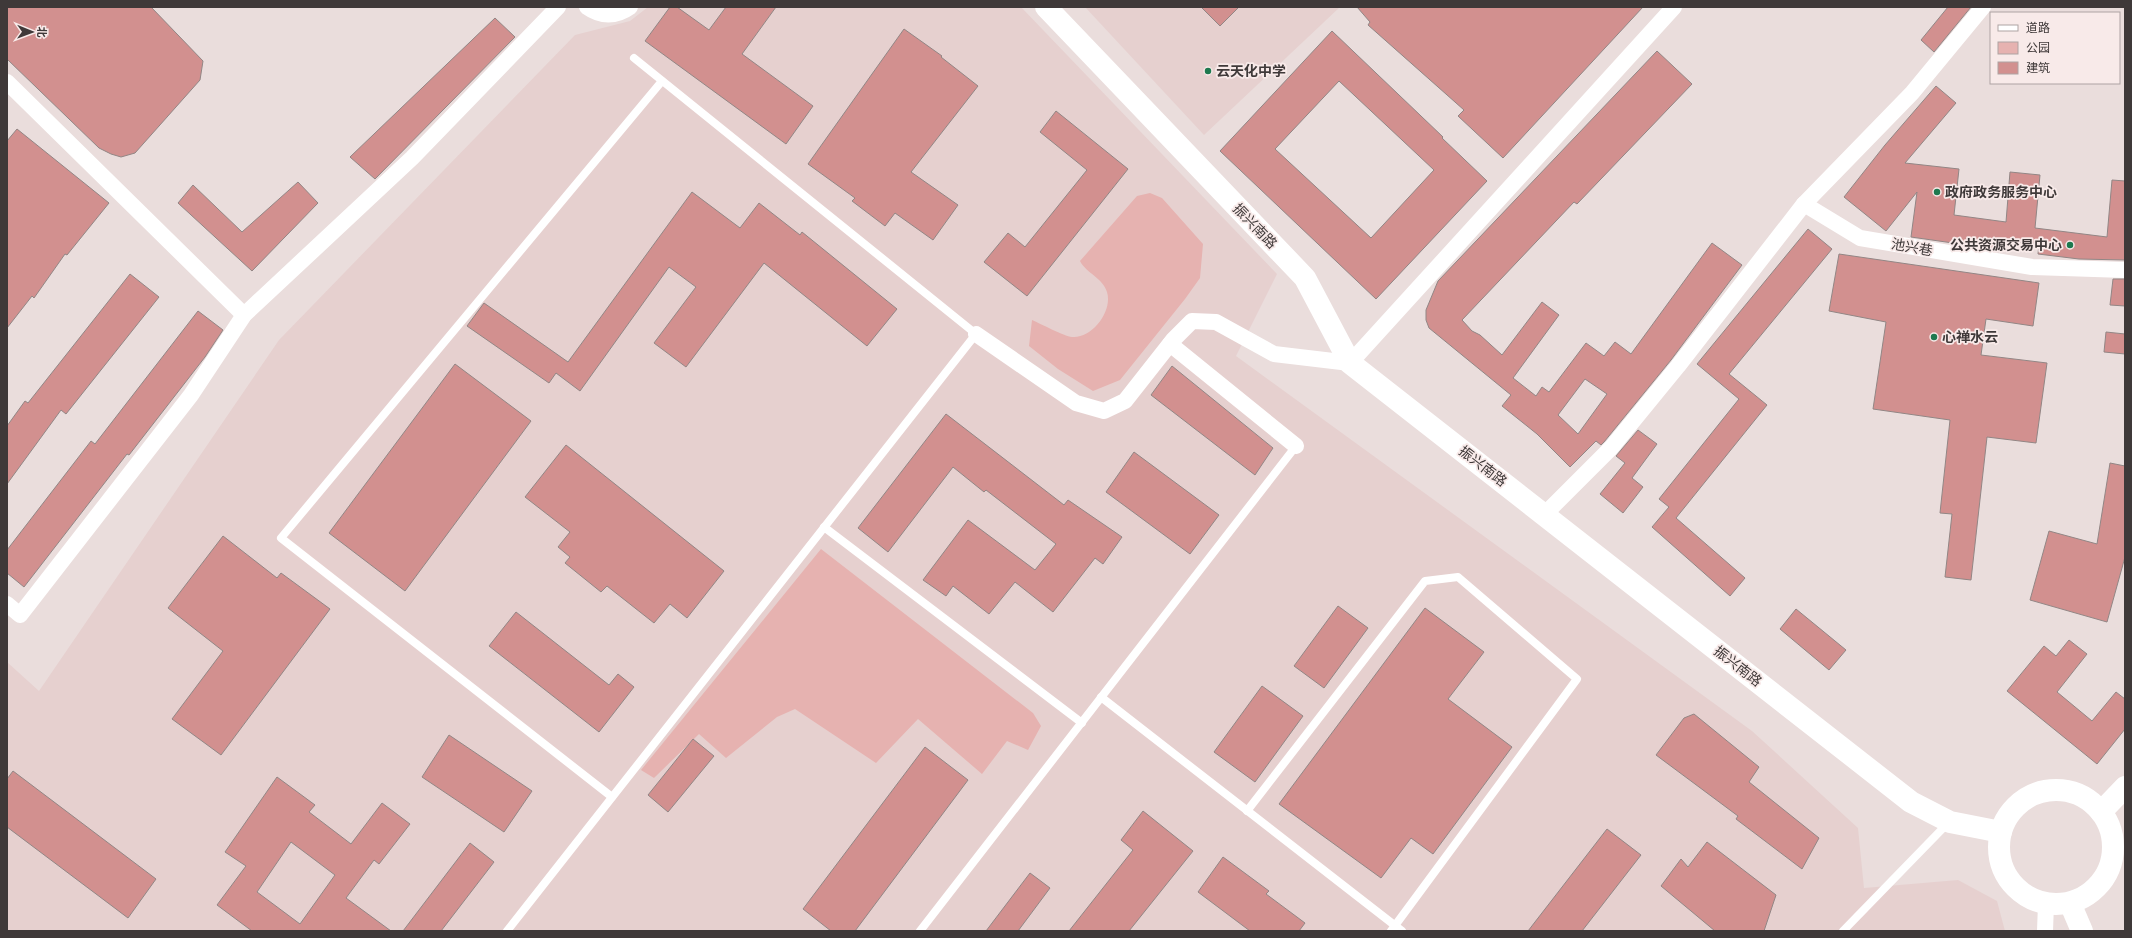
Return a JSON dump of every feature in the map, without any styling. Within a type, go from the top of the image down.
[{"type":"main road","name":"振兴南路","points":[[1046,7],[1305,278],[1350,363],[1545,514],[1911,802],[1950,822],[2001,832]]},
{"type":"main road","points":[[2100,812],[2125,787]]},
{"type":"main road","points":[[2059,790],[2076,794],[2087,799],[2100,812],[2109,827],[2112,838],[2111,862],[2096,888],[2070,903],[2046,904],[2024,895],[2008,878],[1999,856],[2001,832],[2011,810],[2025,799],[2041,792],[2059,790]]},
{"type":"main road","points":[[2070,903],[2082,931]]},
{"type":"street","points":[[7,604],[20,615],[191,395],[244,315],[412,158],[558,7]]},
{"type":"street","points":[[587,7],[597,14],[621,13],[630,7]]},
{"type":"street","points":[[976,334],[1076,403],[1104,411],[1125,401],[1170,344],[1192,322],[1216,322],[1274,354],[1350,363],[1674,7]]},
{"type":"street","points":[[1545,514],[1611,448],[1678,366],[1804,204],[1912,92],[1983,7]]},
{"type":"street","points":[[7,82],[244,315]]},
{"type":"street","name":"池兴巷","points":[[1804,204],[1860,238],[2032,267],[2125,270]]},
{"type":"street","points":[[1170,344],[1296,446]]},
{"type":"street","points":[[2045,931],[2046,904]]},
{"type":"lane","points":[[507,931],[976,334],[634,58]]},
{"type":"lane","points":[[612,797],[281,538],[662,81]]},
{"type":"lane","points":[[920,931],[1296,446]]},
{"type":"lane","points":[[824,527],[1082,723]]},
{"type":"lane","points":[[1247,811],[1425,581],[1458,577],[1577,679],[1393,928]]},
{"type":"lane","points":[[1101,697],[1393,928],[1402,931]]},
{"type":"lane","points":[[1843,931],[1950,822]]},
{"type":"shaded area","points":[[648,7],[1021,7],[1277,274],[1236,356],[1752,731],[1858,828],[1864,888],[1958,880],[1997,901],[2005,931],[7,931],[7,662],[39,691],[279,340],[575,35],[630,21]]},
{"type":"shaded area","name":"云天化中学","points":[[1085,7],[1340,7],[1204,135]]},
{"type":"green space","points":[[1150,193],[1162,198],[1203,244],[1200,278],[1120,380],[1093,391],[1058,369],[1029,346],[1032,320],[1072,337],[1087,333],[1093,329],[1104,315],[1107,307],[1107,292],[1102,283],[1086,269],[1080,261],[1137,196]]},
{"type":"green space","points":[[821,549],[1033,713],[1041,726],[1028,750],[1007,741],[982,774],[918,719],[876,763],[795,709],[777,717],[726,758],[699,734],[654,778],[641,770]]},
{"type":"building","points":[[7,7],[151,7],[203,61],[200,80],[135,153],[121,157],[111,154],[99,148],[7,59]]},
{"type":"building","points":[[670,7],[677,7],[709,30],[726,7],[776,7],[742,54],[813,106],[786,144],[645,41]]},
{"type":"building","points":[[1201,7],[1239,7],[1220,26]]},
{"type":"building","points":[[1357,7],[1643,7],[1503,158],[1458,116],[1464,110],[1368,25],[1370,22]]},
{"type":"building","points":[[1948,7],[1971,7],[1934,52],[1921,40]]},
{"type":"building","points":[[495,18],[515,37],[375,179],[350,157]]},
{"type":"building","points":[[904,29],[942,56],[941,57],[978,86],[911,172],[958,205],[933,240],[895,213],[885,226],[852,201],[855,198],[808,164]]},
{"type":"building","points":[[1332,31],[1487,181],[1376,299],[1220,151]],"holes":[[[1339,81],[1434,170],[1371,238],[1275,149]]]},
{"type":"building","points":[[1657,51],[1692,84],[1577,204],[1574,202],[1462,320],[1472,331],[1480,335],[1502,355],[1542,302],[1559,315],[1513,378],[1536,396],[1542,387],[1549,392],[1586,343],[1604,356],[1615,342],[1631,354],[1712,243],[1742,265],[1671,360],[1601,445],[1596,441],[1570,467],[1537,434],[1502,406],[1511,395],[1429,328],[1426,320],[1426,310],[1438,281]],"holes":[[[1585,379],[1607,394],[1578,434],[1558,415]]]},
{"type":"building","points":[[1936,86],[1956,103],[1905,163],[1959,169],[1954,215],[2006,222],[2010,172],[2040,175],[2035,228],[2107,237],[2112,180],[2125,181],[2125,260],[2079,259],[2038,254],[2039,244],[1997,240],[1995,249],[1911,237],[1917,192],[1886,231],[1844,197],[1885,145]]},
{"type":"building","points":[[1056,111],[1128,169],[1027,296],[984,262],[1008,233],[1025,247],[1087,170],[1040,132]]},
{"type":"building","points":[[17,129],[109,203],[67,255],[65,254],[34,298],[32,296],[7,328],[7,141]]},
{"type":"building","points":[[298,182],[318,203],[252,271],[178,203],[193,185],[242,232]]},
{"type":"building","points":[[692,192],[740,228],[759,203],[800,235],[802,232],[897,309],[867,346],[764,263],[686,367],[654,343],[696,287],[669,267],[580,391],[556,373],[549,383],[467,326],[484,303],[568,362]]},
{"type":"building","points":[[1808,229],[1832,249],[1729,374],[1767,405],[1676,518],[1745,578],[1730,596],[1652,527],[1669,507],[1659,499],[1739,399],[1697,364]]},
{"type":"building","points":[[1839,254],[2039,283],[2033,326],[1986,319],[1981,355],[2047,363],[2036,443],[1987,437],[1971,580],[1945,577],[1952,514],[1940,513],[1950,420],[1873,409],[1886,322],[1829,311]]},
{"type":"building","points":[[130,274],[159,297],[66,414],[61,410],[7,484],[7,426],[25,401],[28,403]]},
{"type":"building","points":[[2113,279],[2125,279],[2125,306],[2110,305]]},
{"type":"building","points":[[198,311],[223,330],[205,357],[129,455],[127,454],[24,587],[7,573],[7,550],[91,441],[95,444]]},
{"type":"building","points":[[2106,332],[2125,334],[2125,354],[2104,352]]},
{"type":"building","points":[[455,364],[531,421],[405,591],[329,533]]},
{"type":"building","points":[[1172,366],[1273,448],[1255,475],[1151,395]]},
{"type":"building","points":[[946,414],[1064,505],[1068,500],[1122,537],[1103,564],[1095,558],[1053,612],[1015,582],[989,614],[953,586],[946,596],[923,580],[968,520],[1035,570],[1056,544],[986,490],[984,492],[953,467],[888,552],[858,528]]},
{"type":"building","points":[[1638,430],[1657,444],[1632,478],[1643,487],[1623,513],[1600,494],[1625,463],[1616,456]]},
{"type":"building","points":[[566,445],[724,571],[687,618],[670,604],[654,623],[607,586],[601,592],[565,563],[570,557],[558,547],[570,532],[525,497]]},
{"type":"building","points":[[1134,452],[1219,515],[1190,554],[1106,492]]},
{"type":"building","points":[[2110,463],[2125,466],[2125,557],[2107,622],[2030,600],[2049,531],[2097,544]]},
{"type":"building","points":[[223,536],[277,578],[281,573],[330,609],[221,755],[172,719],[223,651],[168,608]]},
{"type":"building","points":[[1338,606],[1368,628],[1324,688],[1294,666]]},
{"type":"building","points":[[1425,608],[1484,652],[1448,699],[1512,747],[1433,854],[1411,838],[1381,878],[1279,804]]},
{"type":"building","points":[[1796,609],[1846,650],[1829,670],[1780,629]]},
{"type":"building","points":[[516,612],[609,685],[618,674],[634,687],[599,732],[489,646]]},
{"type":"building","points":[[2069,640],[2087,654],[2057,692],[2092,721],[2116,692],[2125,699],[2125,729],[2097,764],[2007,691],[2044,646],[2056,656]]},
{"type":"building","points":[[1262,686],[1303,716],[1255,782],[1214,752]]},
{"type":"building","points":[[1694,714],[1759,767],[1749,782],[1819,838],[1802,869],[1736,819],[1738,816],[1656,755],[1684,718]]},
{"type":"building","points":[[449,735],[532,791],[504,832],[422,777]]},
{"type":"building","points":[[693,739],[714,756],[668,812],[648,795]]},
{"type":"building","points":[[925,747],[968,780],[855,931],[831,931],[803,909]]},
{"type":"building","points":[[13,771],[156,879],[128,918],[7,827],[7,779]]},
{"type":"building","points":[[277,777],[315,805],[309,812],[351,844],[382,803],[410,824],[379,864],[374,860],[346,898],[391,931],[252,931],[217,905],[246,866],[225,852]],"holes":[[[291,842],[335,875],[300,924],[257,892]]]},
{"type":"building","points":[[1143,811],[1193,851],[1129,931],[1069,931],[1133,850],[1121,840]]},
{"type":"building","points":[[1607,829],[1641,855],[1582,931],[1528,931]]},
{"type":"building","points":[[1707,842],[1776,895],[1764,931],[1715,931],[1661,886],[1681,859],[1688,867]]},
{"type":"building","points":[[470,843],[494,862],[441,931],[403,931]]},
{"type":"building","points":[[1223,857],[1269,891],[1266,894],[1305,923],[1299,931],[1250,931],[1198,892]]},
{"type":"building","points":[[1030,873],[1050,888],[1018,931],[986,931]]},
{"type":"place","name":"云天化中学","points":[[1208,71]]},
{"type":"place","name":"政府政务服务中心","points":[[1937,192]]},
{"type":"place","name":"公共资源交易中心","points":[[2070,245]]},
{"type":"place","name":"心禅水云","points":[[1934,337]]}]
